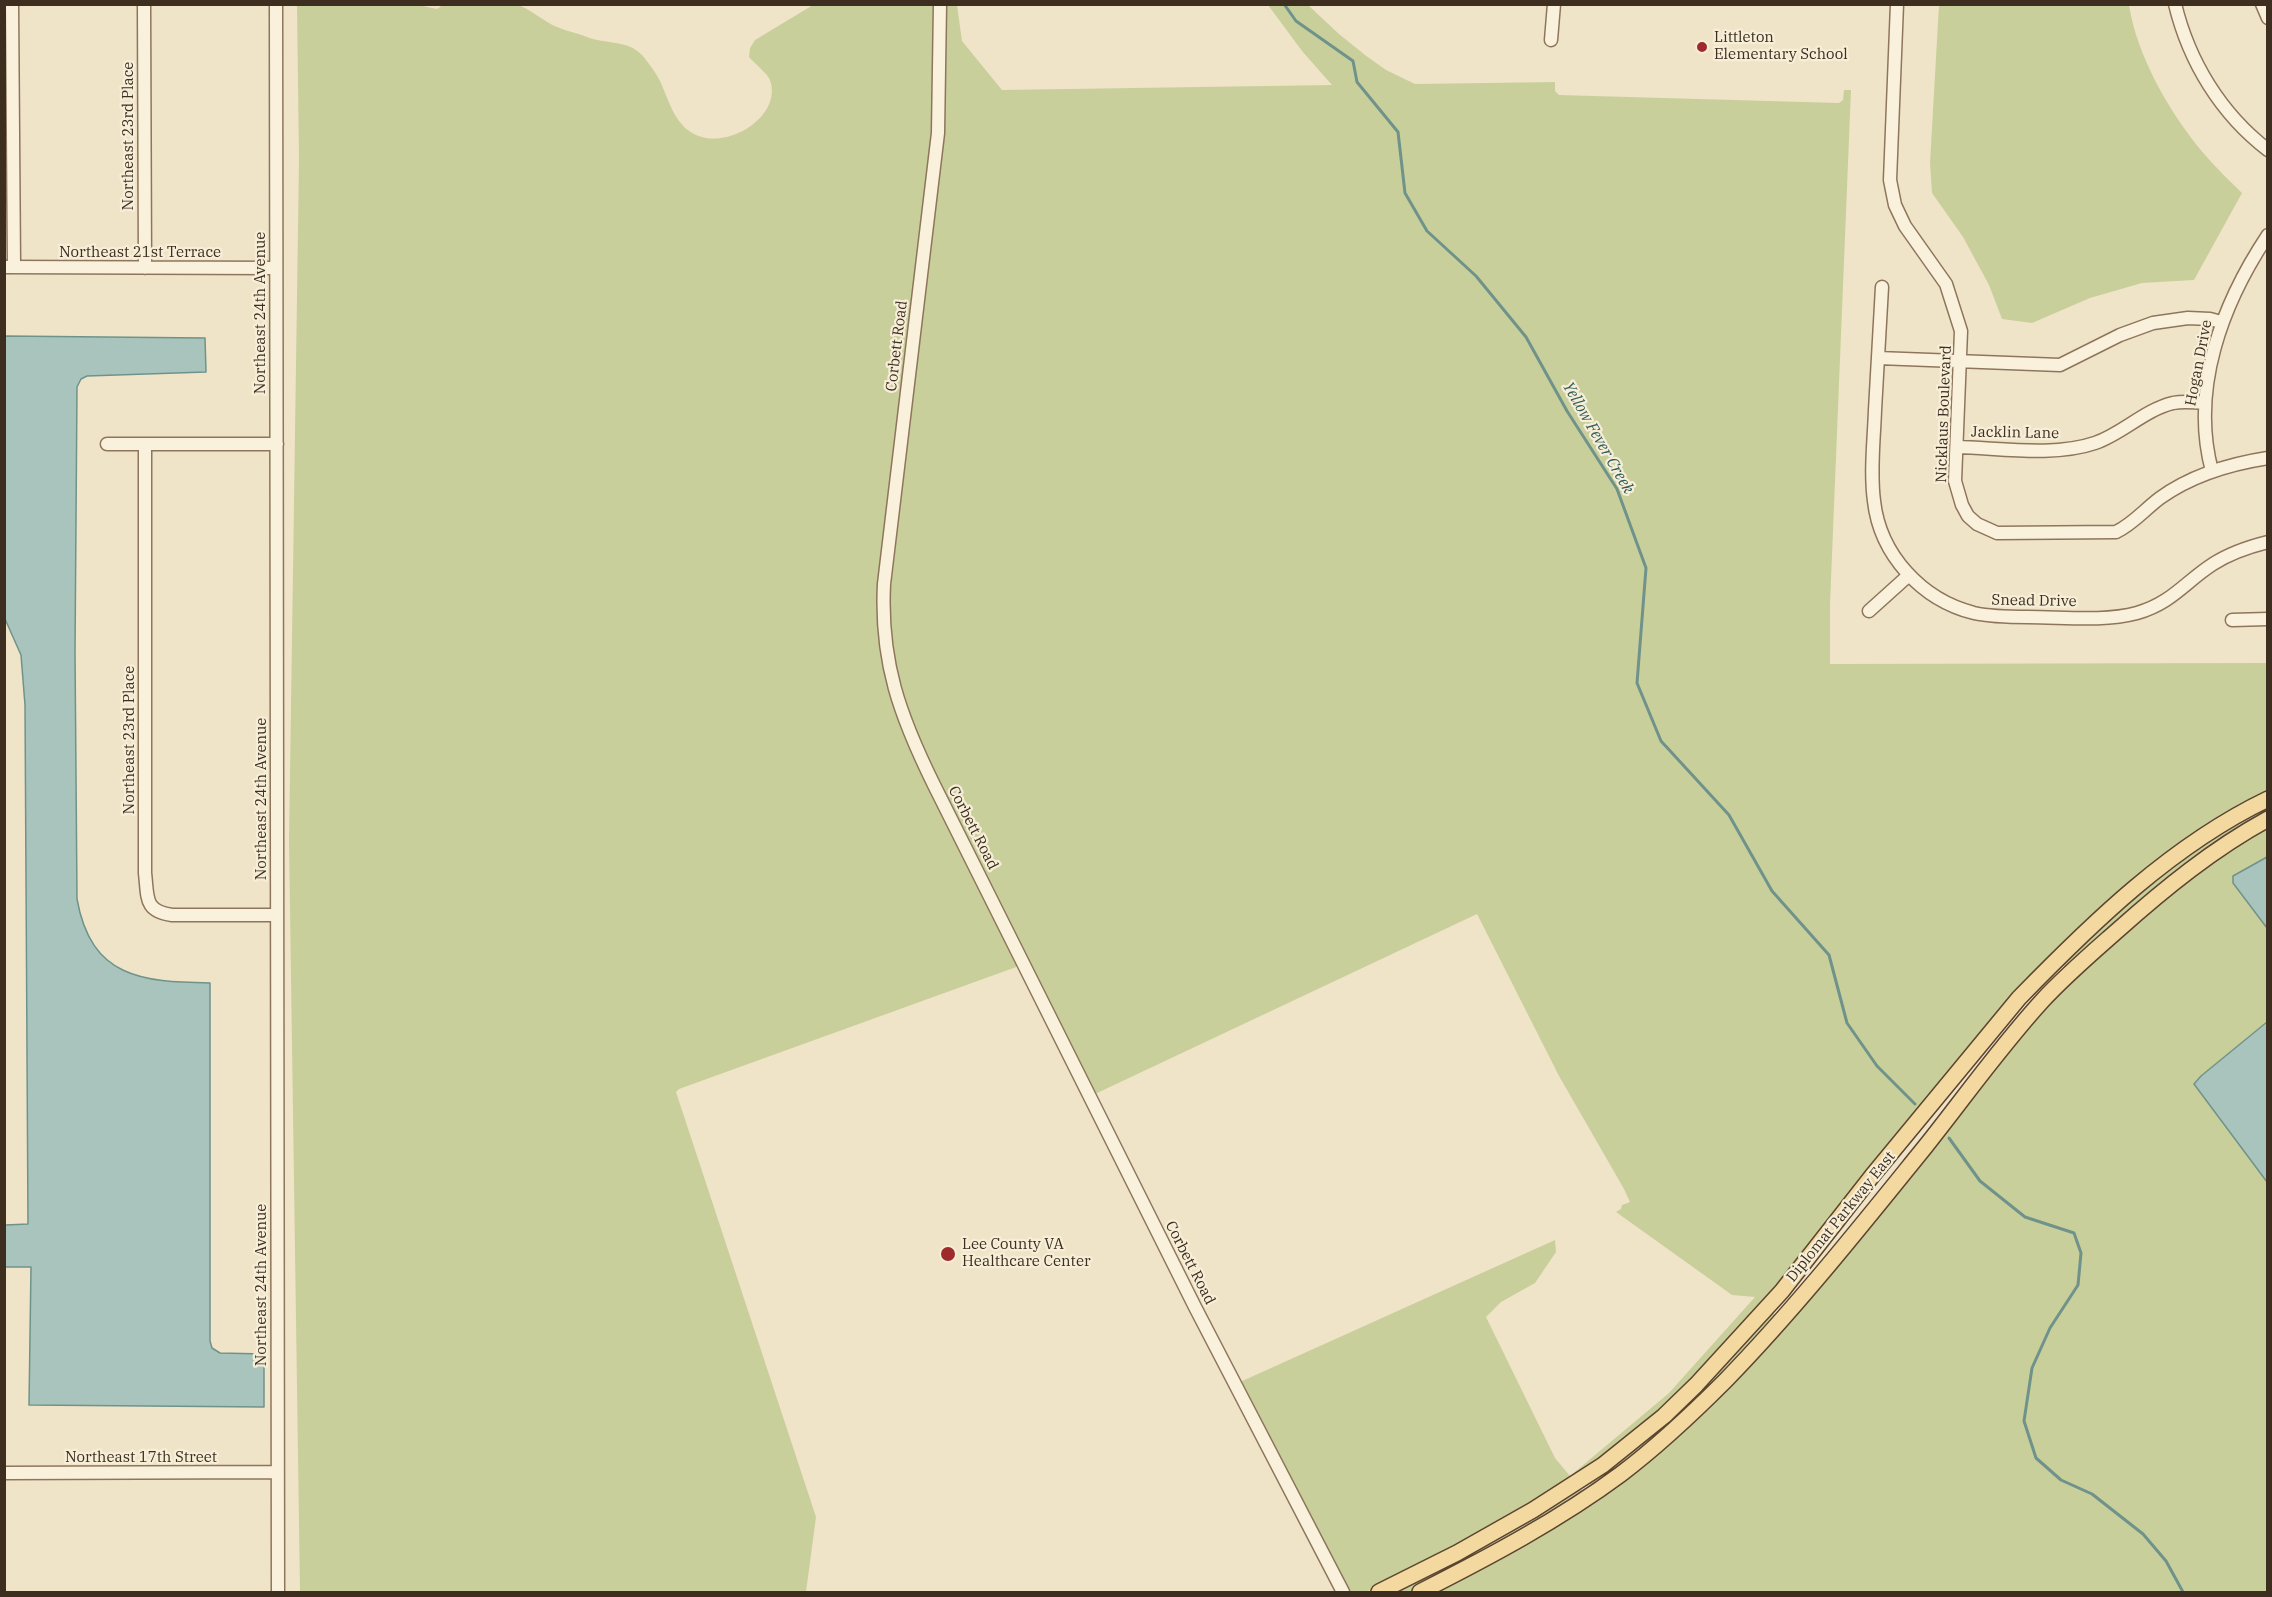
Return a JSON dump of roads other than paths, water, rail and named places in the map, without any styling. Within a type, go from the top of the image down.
[{"type":"main road","name":"Diplomat Parkway East","points":[[1379,1593],[1533,1510],[1622,1451],[1664,1416],[1696,1385],[1775,1299],[2019,999],[2137,887],[2217,827],[2268,799]]},
{"type":"main road","name":"Diplomat Parkway East","points":[[1420,1593],[1590,1495],[1666,1438],[1725,1381],[1789,1310],[1923,1149],[2022,1024],[2067,976],[2166,888],[2205,859],[2268,819]]},
{"type":"main road","points":[[2054,964],[2067,976]]},
{"type":"main road","points":[[1775,1299],[1789,1310]]},
{"type":"main road","points":[[1581,1479],[1590,1495]]},
{"type":"street","points":[[9,267],[12,4]]},
{"type":"street","name":"Northeast 23rd Place","points":[[144,4],[144,268]]},
{"type":"street","name":"Northeast 24th Avenue","points":[[276,4],[278,1593]]},
{"type":"street","name":"Corbett Road","points":[[940,4],[938,133],[884,584],[883,624],[891,678],[914,743],[934,785],[1190,1297],[1343,1593]]},
{"type":"street","points":[[1551,40],[1554,4]]},
{"type":"street","name":"Nicklaus Boulevard","points":[[1897,4],[1889,168],[1892,193],[1905,226],[1940,273],[1961,331],[1955,481],[1968,516],[1977,524],[1997,533],[2116,532],[2127,527],[2170,491],[2212,471],[2268,458]]},
{"type":"street","points":[[2175,4],[2183,35],[2201,73],[2236,122],[2268,150]]},
{"type":"street","points":[[2262,4],[2268,18]]},
{"type":"street","name":"Hogan Drive","points":[[2212,471],[2205,439],[2205,403],[2221,322],[2242,276],[2268,235]]},
{"type":"street","name":"Northeast 21st Terrace","points":[[9,267],[276,268]]},
{"type":"street","name":"Snead Drive","points":[[1882,287],[1873,459],[1874,502],[1888,546],[1909,575],[1934,596],[1953,606],[2000,617],[2112,617],[2136,613],[2160,604],[2224,557],[2268,542]]},
{"type":"street","points":[[1878,358],[2060,365],[2120,335],[2152,323],[2188,318],[2221,322]]},
{"type":"street","name":"Jacklin Lane","points":[[1957,447],[2056,450],[2076,448],[2106,438],[2164,406],[2185,402],[2205,403]]},
{"type":"street","points":[[107,444],[277,444]]},
{"type":"street","name":"Northeast 23rd Place","points":[[145,445],[145,873],[149,904],[158,913],[172,915],[277,915]]},
{"type":"street","points":[[1869,611],[1909,575]]},
{"type":"street","points":[[2232,620],[2268,619]]},
{"type":"street","name":"Northeast 17th Street","points":[[4,1473],[277,1472]]},
{"type":"water","points":[[5,336],[205,338],[206,372],[87,376],[81,379],[77,387],[75,652],[77,899],[84,925],[94,945],[107,960],[123,970],[142,977],[162,981],[210,983],[210,1341],[212,1348],[220,1353],[264,1354],[264,1407],[29,1405],[31,1267],[4,1267],[5,1225],[28,1224],[25,705],[21,655],[5,619]]},
{"type":"water","points":[[2267,857],[2267,928],[2233,883],[2233,876]]},
{"type":"water","points":[[2267,1022],[2267,1182],[2194,1084]]},
{"type":"waterway","name":"Yellow Fever Creek","points":[[1284,4],[1296,21],[1353,61],[1357,82],[1398,132],[1405,193],[1427,231],[1476,276],[1526,337],[1567,411],[1617,489],[1646,568],[1637,683],[1661,741],[1729,815],[1772,891],[1829,955],[1847,1023],[1877,1066],[1915,1104]]},
{"type":"waterway","name":"Yellow Fever Creek","points":[[1949,1138],[1980,1181],[2025,1217],[2074,1233],[2081,1253],[2078,1285],[2050,1328],[2032,1368],[2024,1421],[2036,1458],[2061,1480],[2092,1494],[2143,1534],[2166,1561],[2183,1592]]},
{"type":"place","name":"Littleton Elementary School","points":[[1702,47]]},
{"type":"place","name":"Lee County VA Healthcare Center","points":[[948,1254]]}]
